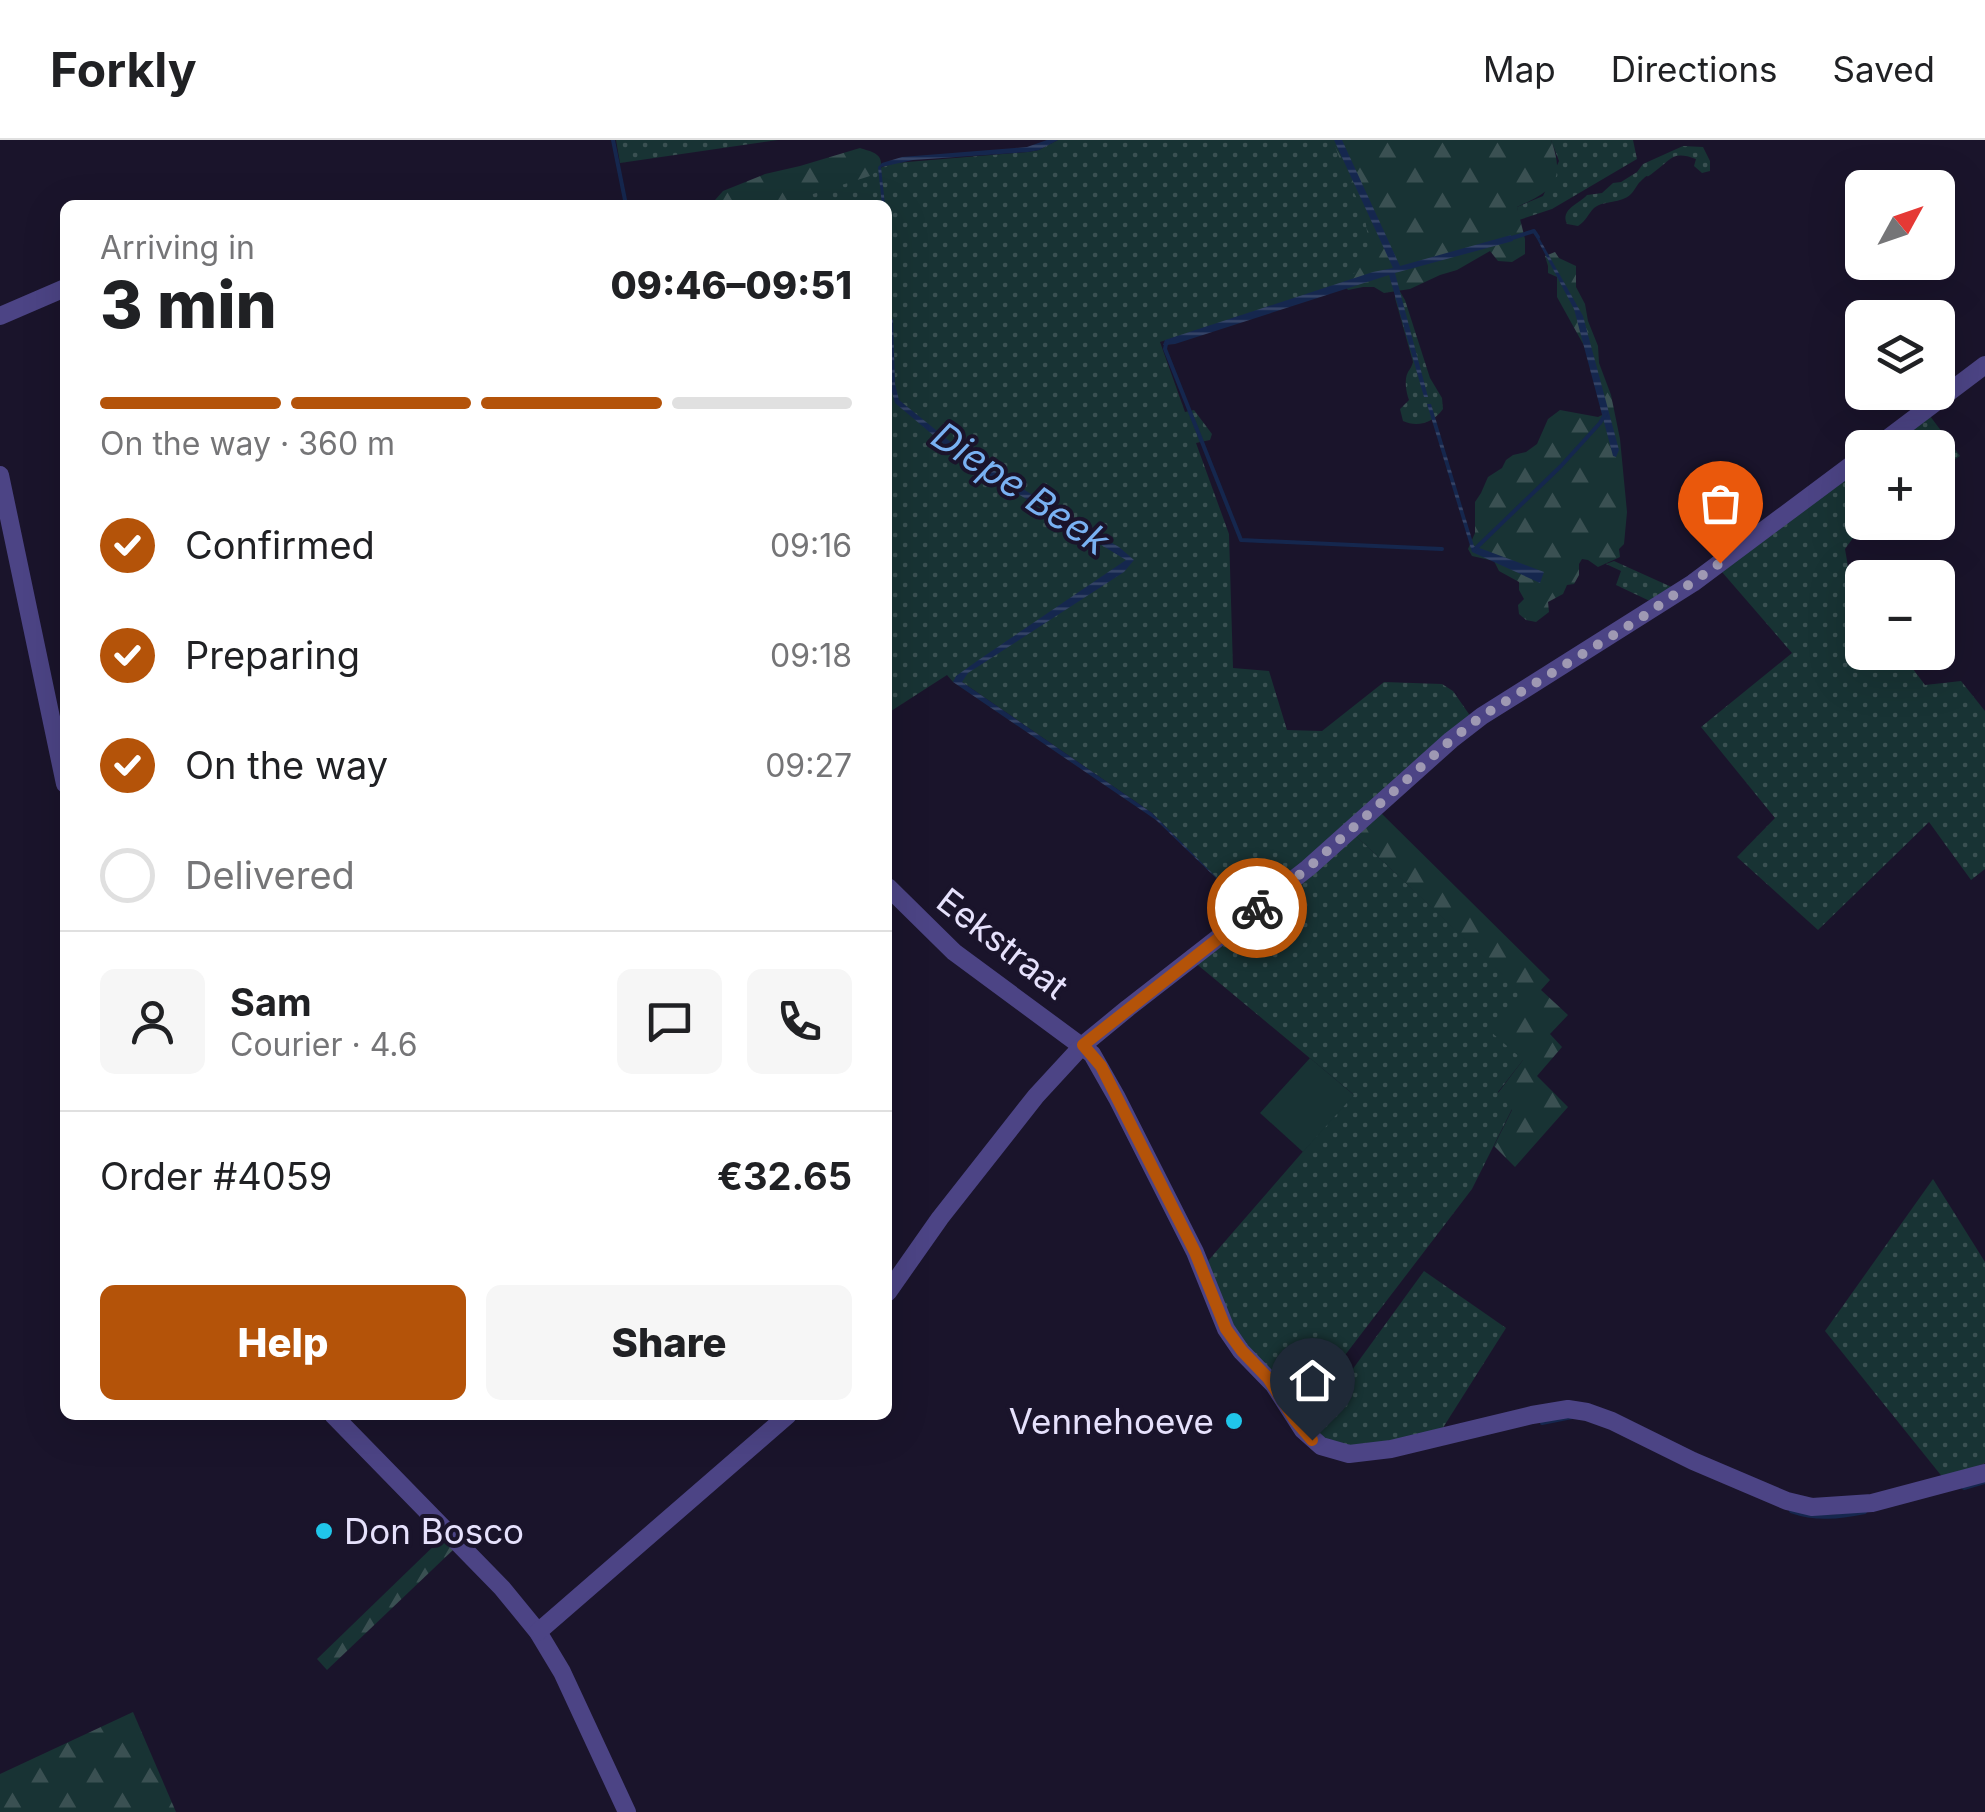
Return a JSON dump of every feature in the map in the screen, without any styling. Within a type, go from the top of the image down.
[{"type":"street","points":[[0,316],[60,290]]},
{"type":"street","points":[[1899,430],[1985,365]]},
{"type":"street","points":[[892,1286],[1036,1096],[1083,1045],[1308,868],[1482,716],[1693,584],[1845,470]]},
{"type":"street","points":[[0,476],[60,760]]},
{"type":"street","name":"Eekstraat","points":[[892,891],[954,952],[1083,1045],[1101,1066],[1195,1252],[1226,1329],[1268,1378],[1303,1430],[1321,1446],[1348,1454],[1391,1449],[1568,1409],[1612,1420],[1693,1461],[1788,1502],[1812,1507],[1872,1502],[1985,1473]]},
{"type":"street","points":[[338,1420],[502,1588],[538,1632],[562,1672],[627,1812]]},
{"type":"street","points":[[538,1632],[782,1420]]},
{"type":"green space","points":[[616,140],[778,140],[620,163]]},
{"type":"green space","points":[[1058,140],[1334,140],[1393,268],[1160,342],[1185,412],[1194,410],[1212,434],[1210,440],[1196,443],[1229,534],[1233,668],[1269,671],[1287,730],[1322,731],[1384,682],[1442,684],[1453,691],[1471,717],[1324,846],[1244,906],[1152,813],[962,682],[953,682],[947,675],[892,710],[892,200],[780,200],[895,163],[1039,150]]},
{"type":"green space","points":[[1333,140],[1551,140],[1556,175],[1548,190],[1517,207],[1525,254],[1512,262],[1498,261],[1490,251],[1457,270],[1410,289],[1384,293],[1374,287],[1348,290],[1342,277],[1355,273],[1369,245],[1364,211],[1348,182]]},
{"type":"green space","points":[[1551,140],[1633,140],[1637,159],[1552,209],[1519,220],[1517,207],[1543,196],[1559,161]]},
{"type":"green space","points":[[1683,146],[1703,147],[1710,171],[1702,173],[1694,166],[1696,159],[1677,156],[1646,176],[1627,197],[1594,208],[1578,226],[1567,224],[1568,211],[1587,195],[1602,193],[1637,172],[1643,164]]},
{"type":"green space","points":[[860,148],[876,154],[881,168],[870,176],[794,200],[715,200],[723,191],[765,174]]},
{"type":"green space","points":[[1555,252],[1576,266],[1576,287],[1585,304],[1611,395],[1627,512],[1620,557],[1598,567],[1582,559],[1574,584],[1567,585],[1563,594],[1548,602],[1549,612],[1536,622],[1519,614],[1518,605],[1524,599],[1519,582],[1499,571],[1494,561],[1472,556],[1468,549],[1475,533],[1475,502],[1488,477],[1513,455],[1537,444],[1548,419],[1560,410],[1598,417],[1604,414],[1587,351],[1557,297],[1557,277],[1548,273],[1545,256]]},
{"type":"green space","points":[[1399,290],[1430,378],[1442,398],[1443,409],[1439,414],[1420,424],[1403,421],[1400,409],[1409,400],[1406,378],[1413,362],[1395,298]]},
{"type":"green space","points":[[1930,416],[1940,430],[1912,430]]},
{"type":"green space","points":[[1845,480],[1845,540],[1852,540],[1845,549],[1845,670],[1914,670],[1925,685],[1961,681],[1985,711],[1985,869],[1971,880],[1929,822],[1818,930],[1737,857],[1775,818],[1701,727],[1792,653],[1722,572]]},
{"type":"green space","points":[[1614,561],[1676,589],[1654,603],[1616,585],[1621,571],[1606,564]]},
{"type":"green space","points":[[1381,813],[1550,980],[1541,990],[1568,1015],[1550,1034],[1562,1047],[1537,1076],[1568,1107],[1515,1167],[1494,1146],[1512,1110],[1498,1093],[1523,1060],[1491,1032],[1526,997],[1356,836]]},
{"type":"green space","points":[[1356,836],[1527,997],[1523,1060],[1498,1092],[1512,1109],[1472,1189],[1300,1414],[1237,1337],[1207,1262],[1353,1094],[1193,961]]},
{"type":"green space","points":[[1310,1058],[1354,1095],[1303,1152],[1260,1113]]},
{"type":"green space","points":[[1933,1179],[1985,1262],[1985,1463],[1944,1479],[1825,1331]]},
{"type":"green space","points":[[1424,1271],[1506,1328],[1439,1434],[1350,1449],[1331,1443],[1316,1433],[1315,1421]]},
{"type":"green space","points":[[442,1538],[453,1550],[327,1670],[317,1659]]},
{"type":"green space","points":[[133,1712],[176,1812],[0,1812],[0,1774]]},
{"type":"water","points":[[1058,140],[1028,152],[913,160],[881,167],[881,200],[878,167],[882,163],[902,157],[1027,147]]},
{"type":"water","points":[[1334,140],[1342,140],[1400,266],[1511,235],[1513,241],[1395,273],[1428,397],[1424,397],[1389,275],[1163,345],[1165,340],[1393,268]]},
{"type":"water","points":[[1538,236],[1583,316],[1619,450],[1616,457],[1574,309]]},
{"type":"water","name":"Diepe Beek","points":[[892,319],[899,400],[979,465],[1119,547],[1134,560],[1124,572],[968,673],[962,682],[1152,813],[1243,904],[1233,915],[1239,904],[1156,820],[953,682],[980,659],[1126,560],[987,475],[895,403]]},
{"type":"water","points":[[1427,404],[1431,404],[1474,546],[1544,572],[1540,583],[1472,552]]},
{"type":"waterway","points":[[613,140],[625,200]]},
{"type":"waterway","points":[[1512,238],[1534,231],[1538,237]]},
{"type":"waterway","points":[[1168,342],[1165,349],[1241,540],[1442,549]]},
{"type":"waterway","points":[[1474,550],[1561,466],[1606,413]]},
{"type":"waterway","points":[[1542,1423],[1572,1417]]},
{"type":"waterway","points":[[1964,1488],[1985,1482]]},
{"type":"waterway","points":[[1791,1511],[1828,1517],[1865,1512]]},
{"type":"way so far","points":[[1257,908],[1482,716],[1641,618],[1720,563]]},
{"type":"place","name":"Vennehoeve","points":[[1234,1421]]},
{"type":"place","name":"Don Bosco","points":[[324,1531]]},
{"type":"route","points":[[1257,908],[1083,1045],[1101,1066],[1179,1220],[1226,1329],[1268,1378],[1312,1440]]}]
